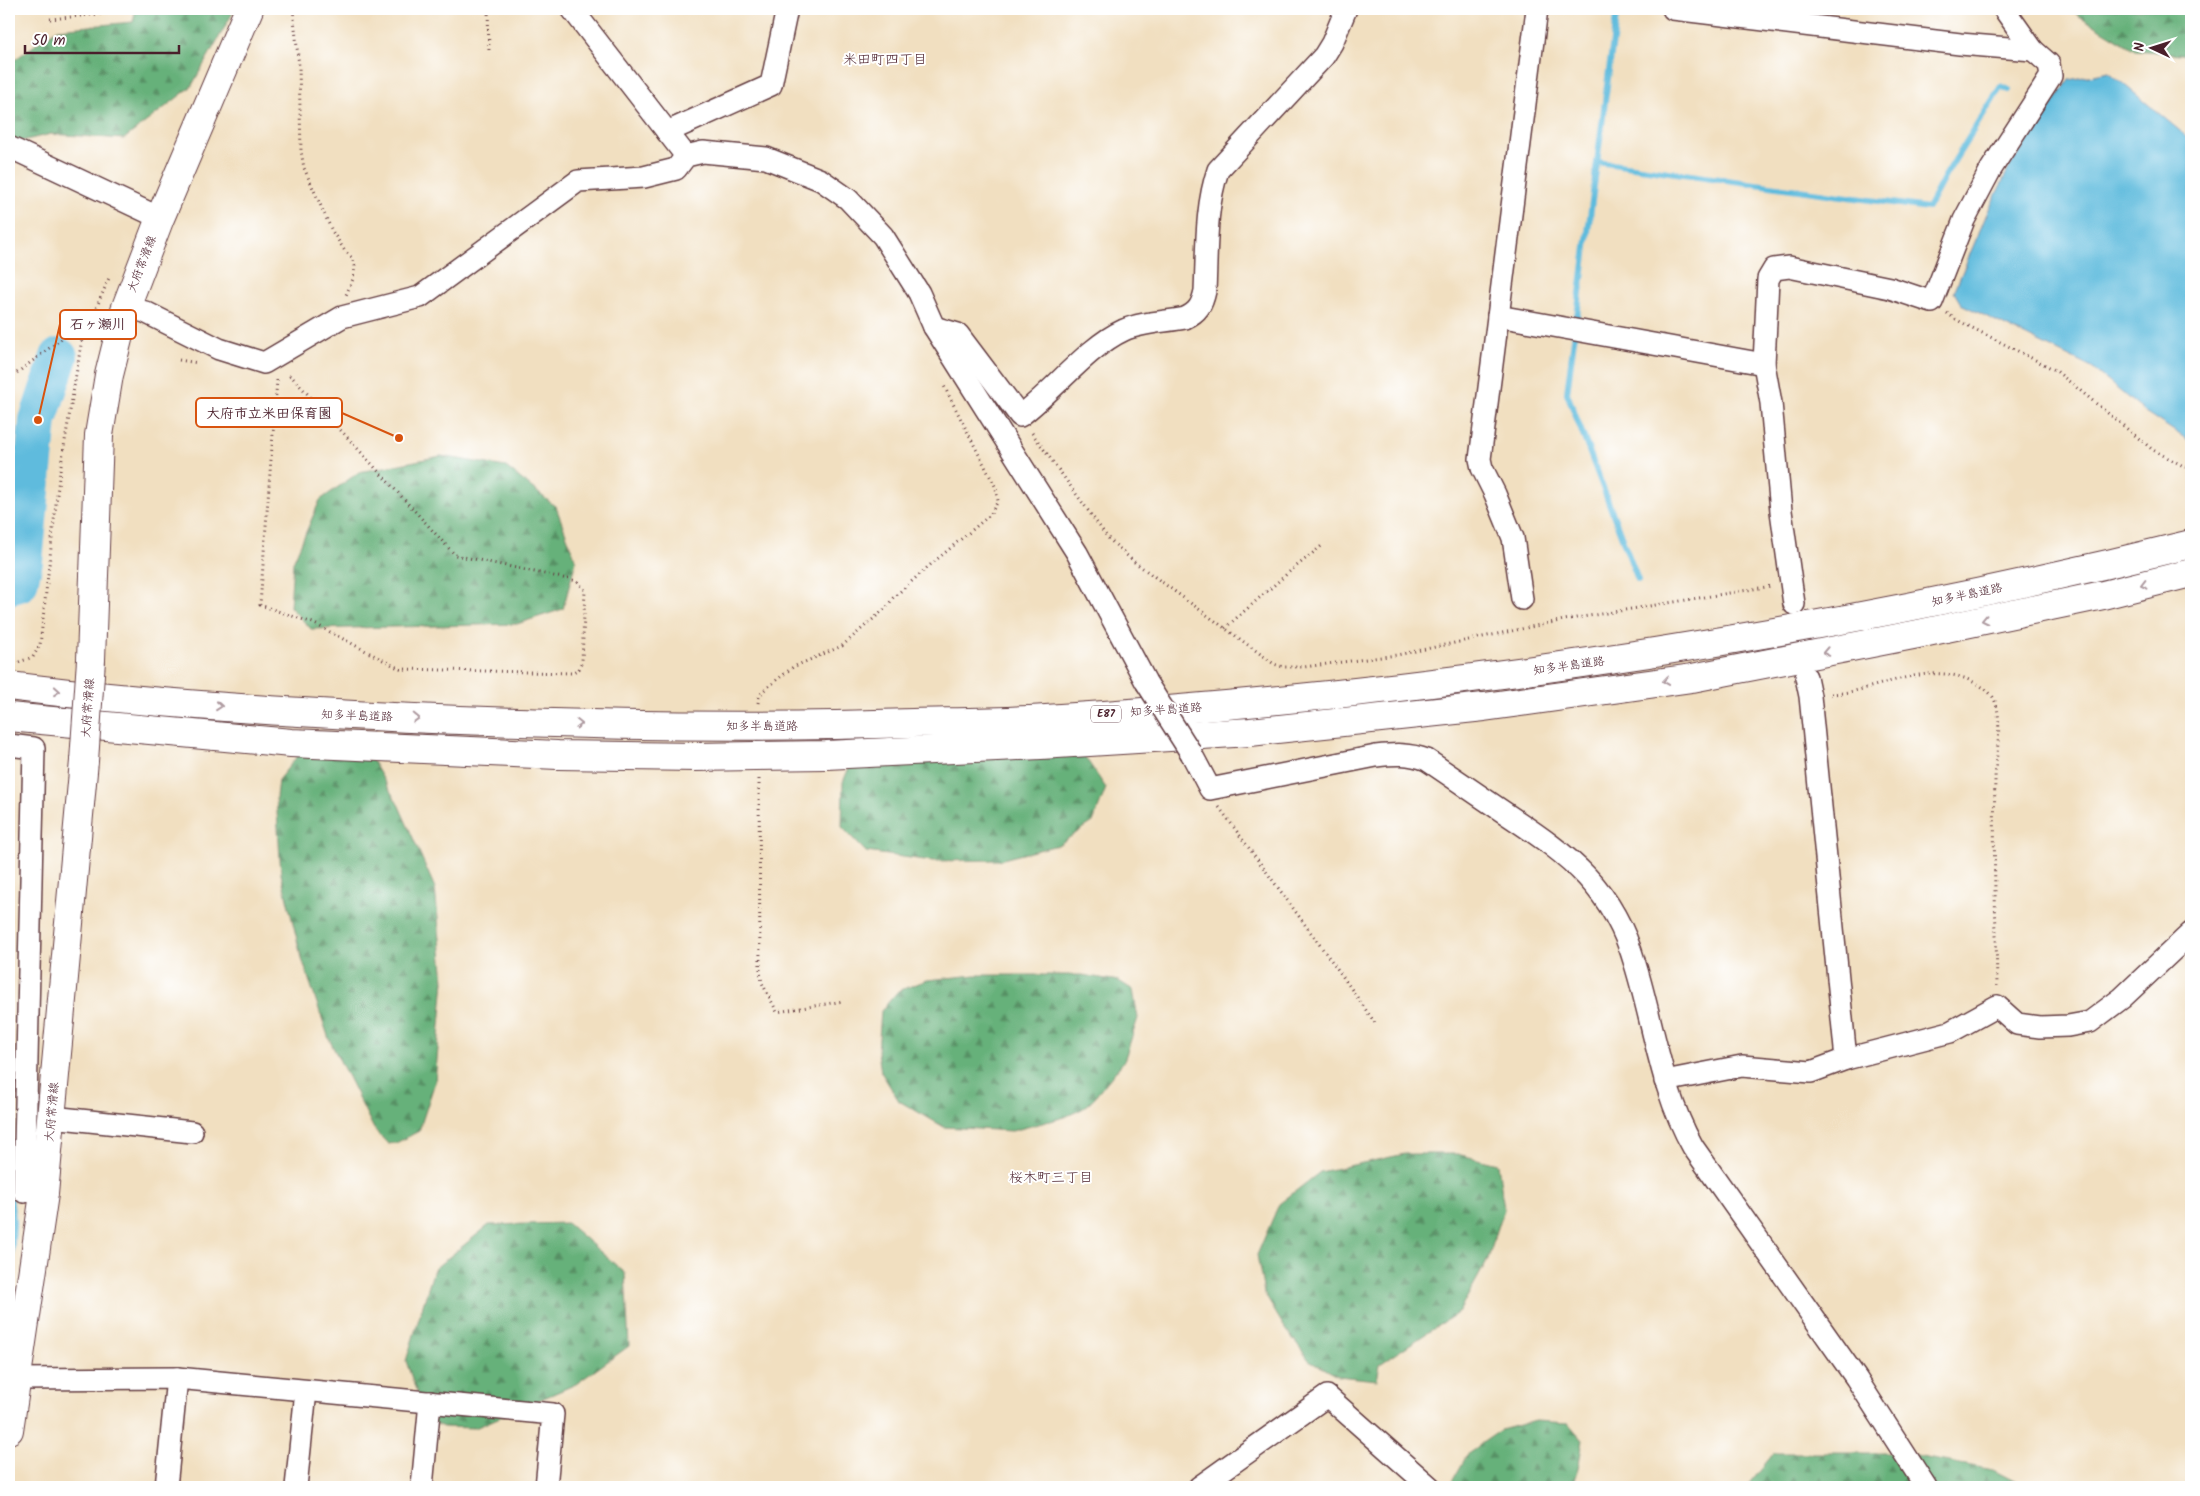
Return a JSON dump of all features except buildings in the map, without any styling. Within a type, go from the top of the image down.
[{"type":"main road","name":"大府常滑線","points":[[9,1430],[16,1379],[26,1192],[52,1117],[84,761],[91,660],[99,434],[108,375],[126,307],[160,218],[249,9]]},
{"type":"main road","name":"知多半島道路","points":[[11,674],[294,713],[558,724],[824,726],[1041,719],[1248,704],[1480,679],[1688,648],[1920,605],[2094,568],[2191,544]]},
{"type":"main road","name":"E87","points":[[9,717],[291,743],[558,755],[696,757],[826,755],[1021,746],[1250,732],[1484,708],[1692,678],[1928,632],[2103,595],[2191,573]]},
{"type":"street","points":[[572,9],[686,156]]},
{"type":"street","points":[[667,132],[771,85],[787,9]]},
{"type":"street","points":[[934,327],[958,334],[1020,416],[1039,402],[1094,351],[1123,331],[1185,318],[1198,310],[1205,290],[1210,215],[1214,182],[1218,170],[1324,56],[1332,43],[1346,9]]},
{"type":"street","points":[[1522,599],[1513,538],[1482,468],[1480,459],[1537,9]]},
{"type":"street","points":[[1673,9],[1960,44],[2032,50]]},
{"type":"street","points":[[1794,604],[1780,511],[1771,403],[1764,364],[1768,279],[1774,269],[1789,267],[1890,288],[1932,302],[1964,220],[1991,168],[2051,76],[2049,64],[2032,50],[2004,9]]},
{"type":"street","points":[[9,147],[160,218]]},
{"type":"street","points":[[126,307],[145,312],[219,349],[271,366],[346,316],[420,297],[578,181],[644,177],[676,169],[686,156],[703,152],[766,158],[821,180],[848,199],[883,236],[919,293],[934,327],[1077,553],[1146,682],[1191,753],[1210,789],[1376,756],[1401,753],[1413,755],[1427,760],[1554,846],[1582,870],[1608,903],[1621,925],[1635,962],[1665,1081],[1678,1122],[1693,1148],[1856,1378],[1926,1487]]},
{"type":"street","points":[[1498,316],[1764,364]]},
{"type":"street","points":[[1808,686],[1846,1058]]},
{"type":"street","points":[[9,745],[34,748],[26,1192]]},
{"type":"street","points":[[1665,1081],[1742,1066],[1811,1072],[1846,1058],[1950,1032],[1997,1006],[2017,1024],[2040,1027],[2068,1026],[2090,1022],[2122,998],[2191,933]]},
{"type":"street","points":[[52,1117],[192,1132]]},
{"type":"street","points":[[166,1487],[177,1378]]},
{"type":"street","points":[[16,1379],[177,1378],[553,1414],[546,1487]]},
{"type":"street","points":[[296,1487],[306,1391]]},
{"type":"street","points":[[1199,1487],[1327,1396],[1430,1487]]},
{"type":"street","points":[[422,1487],[430,1402]]},
{"type":"path","points":[[50,19],[149,9]]},
{"type":"path","points":[[293,9],[299,66],[304,168],[332,231],[352,258],[354,266],[353,279],[344,301],[343,310],[346,316]]},
{"type":"path","points":[[488,9],[489,51]]},
{"type":"path","points":[[11,674],[33,657],[40,645],[59,477],[84,327],[95,311],[110,277]]},
{"type":"path","points":[[1932,302],[1956,319],[2056,370],[2153,450],[2191,470]]},
{"type":"path","points":[[9,379],[69,333],[84,327]]},
{"type":"path","points":[[271,366],[292,377],[455,555],[577,581],[585,590],[582,661],[579,669],[571,673],[400,669],[313,623],[260,605],[271,366]]},
{"type":"path","points":[[757,711],[758,697],[763,692],[793,667],[842,646],[887,607],[893,598],[929,566],[990,516],[998,501],[996,488],[939,376]]},
{"type":"path","points":[[1020,416],[1108,538],[1133,561],[1274,664],[1283,667],[1304,667],[1397,655],[1564,620],[1791,582]]},
{"type":"path","points":[[1225,628],[1324,544]]},
{"type":"path","points":[[1808,686],[1842,694],[1869,689],[1908,676],[1935,673],[1965,678],[1982,687],[1994,698],[1999,713],[1994,781],[1997,1006]]},
{"type":"path","points":[[759,773],[760,971],[762,983],[777,1012],[844,1002]]},
{"type":"path","points":[[1210,789],[1217,805],[1375,1023]]},
{"type":"green space","points":[[136,9],[235,9],[191,87],[124,139],[51,134],[9,144],[9,64],[57,29],[133,22]]},
{"type":"green space","points":[[2074,9],[2191,9],[2191,55],[2135,50],[2076,14]]},
{"type":"green space","points":[[441,456],[506,467],[556,507],[576,561],[563,609],[517,624],[311,629],[290,607],[293,562],[320,500],[359,472]]},
{"type":"green space","points":[[870,716],[1081,751],[1106,788],[1093,822],[1058,845],[999,860],[932,861],[866,852],[842,827],[843,782]]},
{"type":"green space","points":[[330,747],[372,760],[399,806],[435,888],[444,981],[435,1082],[419,1131],[396,1143],[388,1144],[374,1129],[329,1039],[301,956],[281,874],[276,797],[278,780],[304,748]]},
{"type":"green space","points":[[975,975],[1082,975],[1119,981],[1133,990],[1138,1018],[1124,1061],[1090,1103],[1065,1117],[1012,1131],[944,1127],[899,1101],[881,1072],[878,1052],[881,1011],[898,991],[927,980]]},
{"type":"green space","points":[[1405,1154],[1457,1154],[1498,1164],[1504,1209],[1488,1259],[1459,1312],[1380,1364],[1377,1380],[1338,1376],[1309,1360],[1283,1325],[1264,1293],[1257,1255],[1279,1204],[1320,1172]]},
{"type":"green space","points":[[567,1223],[625,1273],[629,1346],[576,1384],[475,1428],[443,1427],[426,1420],[406,1361],[434,1269],[489,1225]]},
{"type":"green space","points":[[1535,1421],[1568,1423],[1583,1440],[1578,1469],[1572,1487],[1449,1487],[1469,1452],[1501,1430]]},
{"type":"green space","points":[[1774,1453],[1898,1453],[1994,1470],[2027,1487],[1746,1487]]},
{"type":"water","points":[[2109,72],[2191,140],[2191,442],[2145,412],[2092,368],[1961,304],[1954,292],[1988,211],[2010,166],[2069,80]]},
{"type":"waterway","points":[[1617,9],[1567,393],[1638,580]]},
{"type":"waterway","points":[[1597,162],[1928,208],[1945,176],[2001,86],[2009,90]]},
{"type":"waterway","points":[[9,586],[19,583],[24,561],[38,420],[59,357]]},
{"type":"waterway","points":[[9,1186],[13,1222],[9,1302]]},
{"type":"place","name":"石ヶ瀬川","points":[[38,420]]},
{"type":"place","name":"大府市立米田保育園","points":[[399,438]]},
{"type":"district","name":"米田町四丁目","points":[[885,60]]},
{"type":"district","name":"桜木町三丁目","points":[[1051,1178]]}]
